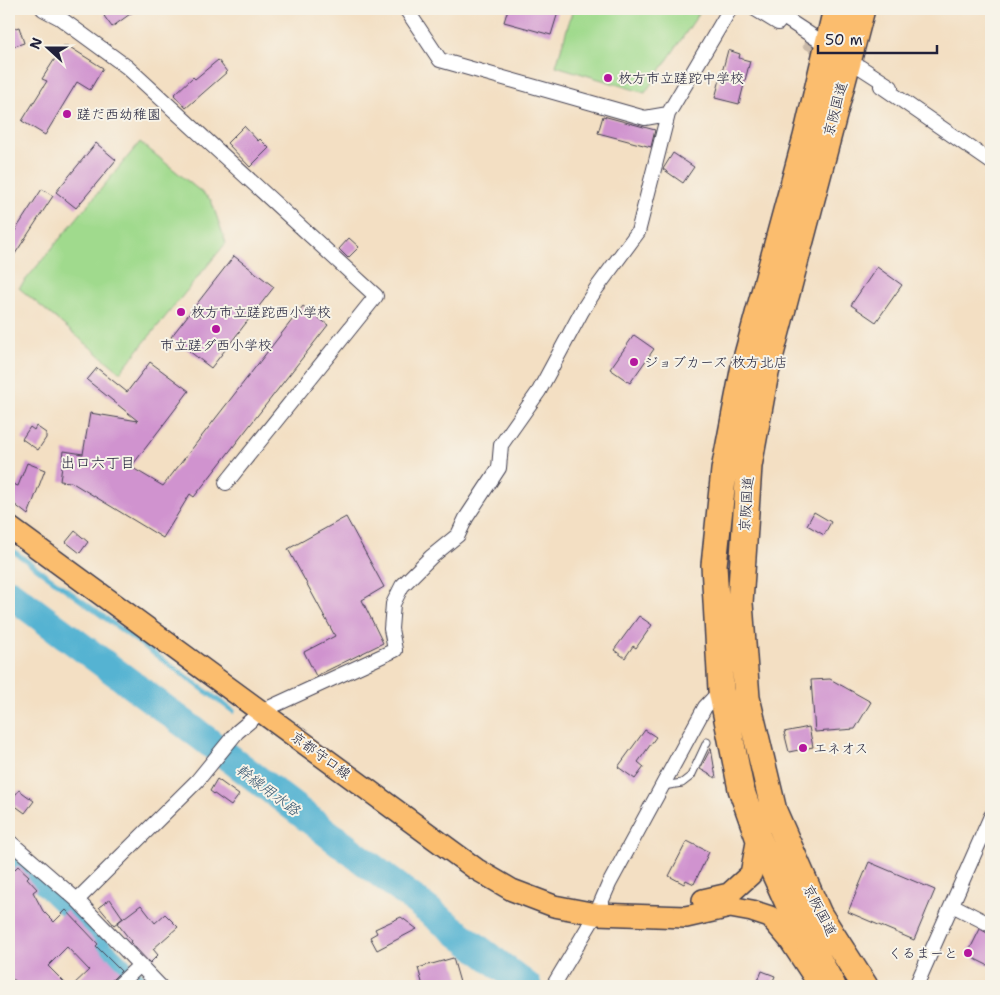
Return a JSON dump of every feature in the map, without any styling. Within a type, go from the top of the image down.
[{"type":"highway","name":"京阪国道","points":[[833,986],[789,906],[758,837],[741,789],[721,690],[714,566],[724,470],[744,366],[806,138],[816,43],[836,9]]},
{"type":"highway","name":"京阪国道","points":[[862,9],[763,392],[749,466],[740,603],[747,698],[774,811],[819,914],[864,986]]},
{"type":"highway","points":[[827,141],[860,67],[878,9]]},
{"type":"main road","name":"京都守口線","points":[[9,527],[476,869],[512,890],[554,906],[596,914],[686,917],[730,907],[770,916],[789,939],[820,986]]},
{"type":"main road","name":"京都守口線","points":[[661,915],[687,903],[729,894],[751,874],[758,837]]},
{"type":"street","points":[[43,9],[63,13],[127,67],[376,296],[226,483]]},
{"type":"street","points":[[406,9],[440,60],[645,118],[668,114]]},
{"type":"street","points":[[77,900],[197,780],[237,732],[262,711],[395,650],[391,630],[393,604],[402,586],[431,557],[458,535],[466,518],[499,468],[501,445],[539,391],[596,289],[638,232],[668,114],[730,9]]},
{"type":"street","points":[[755,9],[816,43]]},
{"type":"street","points":[[771,9],[816,43]]},
{"type":"street","points":[[860,67],[953,126],[960,139]]},
{"type":"street","points":[[882,86],[991,162]]},
{"type":"street","points":[[554,985],[596,914],[609,884],[706,707],[721,690]]},
{"type":"street","points":[[916,986],[991,816]]},
{"type":"street","points":[[9,841],[77,900],[160,986]]},
{"type":"street","points":[[952,905],[991,925]]},
{"type":"street","points":[[118,986],[139,966]]},
{"type":"lane","points":[[663,786],[682,783],[691,776],[707,742]]},
{"type":"green space","points":[[573,9],[702,9],[645,93],[556,66]]},
{"type":"green space","points":[[140,142],[211,200],[226,243],[120,372],[19,288]]},
{"type":"building","points":[[114,9],[137,9],[112,27],[104,16]]},
{"type":"building","points":[[508,9],[559,9],[551,35],[504,22]]},
{"type":"building","points":[[19,27],[24,43],[9,48],[9,30]]},
{"type":"building","points":[[63,46],[68,46],[103,68],[90,90],[77,82],[45,135],[22,121],[47,81],[42,79]]},
{"type":"building","points":[[728,50],[740,54],[739,58],[750,61],[739,104],[715,98]]},
{"type":"building","points":[[218,60],[227,72],[186,108],[174,95],[193,77],[195,79]]},
{"type":"building","points":[[603,116],[655,130],[651,147],[598,133]]},
{"type":"building","points":[[244,126],[258,141],[260,139],[269,148],[250,167],[227,143]]},
{"type":"building","points":[[96,143],[116,160],[76,208],[56,192]]},
{"type":"building","points":[[673,153],[694,167],[683,183],[663,169]]},
{"type":"building","points":[[42,189],[53,196],[9,263],[9,240]]},
{"type":"building","points":[[349,238],[359,247],[348,258],[339,249]]},
{"type":"building","points":[[234,256],[274,287],[211,368],[171,337]]},
{"type":"building","points":[[877,267],[902,285],[876,322],[851,305]]},
{"type":"building","points":[[303,306],[328,325],[194,497],[190,494],[163,538],[71,482],[60,481],[64,451],[83,454],[90,413],[138,421],[87,380],[97,368],[127,392],[150,362],[189,391],[131,467],[163,486]]},
{"type":"building","points":[[634,335],[654,349],[630,383],[610,369]]},
{"type":"building","points":[[36,426],[46,433],[46,438],[38,450],[22,439],[30,427],[34,430]]},
{"type":"building","points":[[27,463],[45,470],[28,515],[9,500],[9,483],[18,486]]},
{"type":"building","points":[[814,512],[831,522],[824,535],[807,525]]},
{"type":"building","points":[[346,517],[384,587],[362,600],[383,643],[316,676],[304,652],[335,636],[288,549]]},
{"type":"building","points":[[75,531],[88,542],[80,553],[66,542]]},
{"type":"building","points":[[639,616],[652,625],[636,648],[633,646],[625,658],[614,650]]},
{"type":"building","points":[[830,679],[871,702],[855,729],[815,732],[811,680]]},
{"type":"building","points":[[809,727],[813,747],[789,752],[784,732]]},
{"type":"building","points":[[645,730],[656,737],[638,762],[644,767],[635,779],[618,767]]},
{"type":"building","points":[[711,748],[716,778],[700,769]]},
{"type":"building","points":[[217,779],[239,795],[231,806],[210,791]]},
{"type":"building","points":[[19,790],[34,801],[25,813],[10,802]]},
{"type":"building","points":[[687,841],[709,852],[694,884],[686,880],[684,884],[669,876]]},
{"type":"building","points":[[869,862],[935,890],[914,940],[848,912]]},
{"type":"building","points":[[18,866],[29,876],[27,878],[37,889],[33,892],[43,911],[54,922],[66,910],[98,944],[96,946],[121,971],[109,986],[72,986],[89,970],[67,947],[48,966],[68,986],[20,986],[9,976],[9,875]]},
{"type":"building","points":[[110,899],[123,918],[114,925],[99,907]]},
{"type":"building","points":[[141,905],[155,923],[165,914],[178,927],[153,949],[158,955],[150,963],[130,942],[117,923]]},
{"type":"building","points":[[401,917],[417,929],[377,950],[370,937],[377,933],[375,929]]},
{"type":"building","points":[[980,929],[991,935],[991,967],[967,955]]},
{"type":"building","points":[[453,958],[461,986],[423,986],[418,968]]},
{"type":"building","points":[[762,971],[775,976],[771,986],[756,986]]},
{"type":"waterway","points":[[9,548],[233,711]]},
{"type":"waterway","name":"幹線用水路","points":[[9,593],[193,730],[527,986]]},
{"type":"waterway","points":[[9,855],[145,986]]},
{"type":"tunnel","points":[[806,41],[829,55]]},
{"type":"place","name":"枚方市立蹉跎中学校","points":[[608,78]]},
{"type":"place","name":"蹉だ西幼稚園","points":[[67,114]]},
{"type":"place","name":"枚方市立蹉跎西小学校","points":[[181,312]]},
{"type":"place","name":"市立蹉ダ西小学校","points":[[216,329]]},
{"type":"place","name":"ジョブカーズ 枚方北店","points":[[634,362]]},
{"type":"place","name":"エネオス","points":[[803,748]]},
{"type":"place","name":"くるまーと","points":[[968,953]]},
{"type":"district","name":"出口六丁目","points":[[98,463]]}]
